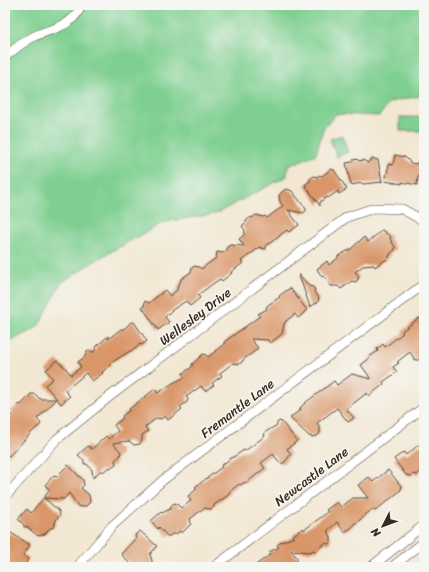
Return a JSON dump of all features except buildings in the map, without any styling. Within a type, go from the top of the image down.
[{"type":"street","points":[[5,57],[30,38],[66,24],[74,18],[81,5]]},
{"type":"street","name":"Wellesley Drive","points":[[5,496],[57,439],[115,393],[347,217],[374,208],[402,210],[424,221]]},
{"type":"street","name":"Fremantle Lane","points":[[77,567],[112,526],[162,480],[424,284]]},
{"type":"street","name":"Newcastle Lane","points":[[214,567],[424,407]]},
{"type":"street","points":[[371,567],[424,525]]},
{"type":"street","points":[[392,567],[424,542]]},
{"type":"green space","points":[[5,5],[424,5],[424,95],[390,102],[379,116],[336,114],[323,129],[316,154],[288,166],[287,176],[215,214],[164,222],[98,259],[61,283],[41,322],[34,330],[5,345]]},
{"type":"green space","points":[[400,117],[424,117],[424,131],[400,131]]},
{"type":"green space","points":[[342,135],[348,152],[337,157],[330,139]]}]
